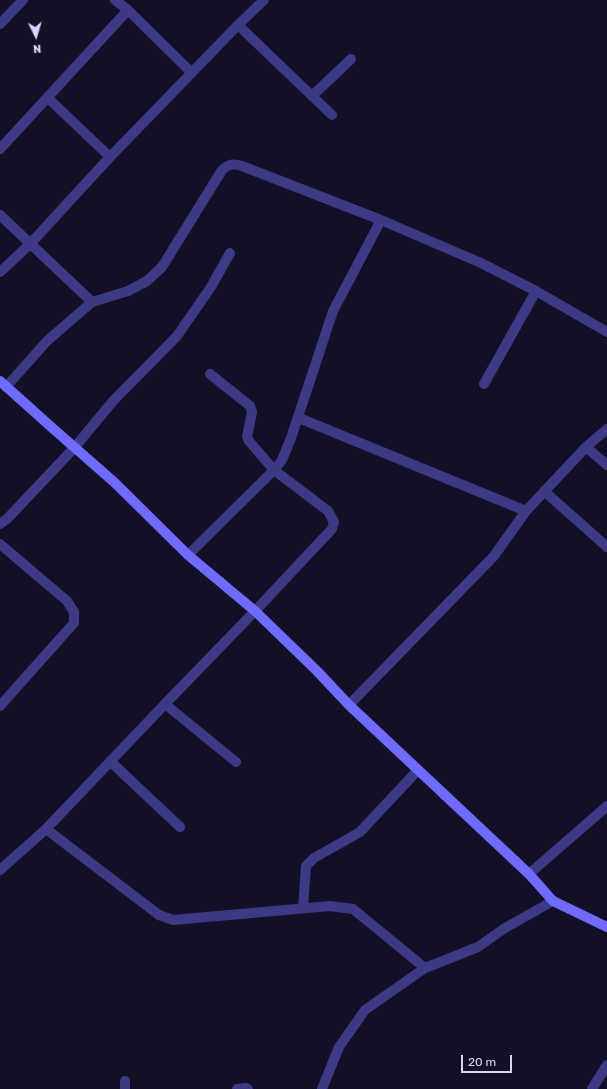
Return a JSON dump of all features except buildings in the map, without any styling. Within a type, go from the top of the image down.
[{"type":"street","points":[[0,24],[23,0]]},
{"type":"street","points":[[115,0],[128,10],[192,73]]},
{"type":"street","points":[[0,272],[31,243],[110,157],[238,24],[264,0]]},
{"type":"street","points":[[0,149],[128,10]]},
{"type":"street","points":[[238,24],[332,115]]},
{"type":"street","points":[[312,96],[351,59]]},
{"type":"street","points":[[48,98],[110,157]]},
{"type":"street","points":[[607,332],[536,291],[481,263],[380,220],[235,164],[228,165],[222,170],[162,267],[147,281],[128,291],[92,302],[3,384],[114,482],[188,555],[255,611],[317,671],[349,706],[529,874],[553,900],[607,927]]},
{"type":"street","points":[[0,215],[92,302]]},
{"type":"street","points":[[188,555],[274,470],[282,460],[299,418],[333,311],[380,220]]},
{"type":"street","points":[[0,524],[7,519],[75,447],[113,401],[177,336],[210,287],[230,253]]},
{"type":"street","points":[[484,384],[536,291]]},
{"type":"street","points":[[0,870],[46,829],[332,529],[334,522],[328,511],[274,470],[249,441],[247,437],[252,412],[250,406],[210,374]]},
{"type":"street","points":[[299,418],[526,511]]},
{"type":"street","points":[[349,706],[494,556],[526,511],[586,447],[607,429]]},
{"type":"street","points":[[586,447],[607,465]]},
{"type":"street","points":[[544,491],[607,547]]},
{"type":"street","points":[[0,544],[67,601],[74,612],[74,623],[0,706]]},
{"type":"street","points":[[165,704],[236,762]]},
{"type":"street","points":[[110,761],[180,826]]},
{"type":"street","points":[[303,908],[306,866],[314,858],[360,832],[418,770]]},
{"type":"street","points":[[529,874],[607,806]]},
{"type":"street","points":[[46,829],[159,915],[173,920],[330,906],[353,909],[425,968]]},
{"type":"street","points":[[322,1089],[339,1047],[365,1010],[425,968],[478,947],[506,928],[553,900]]},
{"type":"street","points":[[592,1089],[607,1065]]},
{"type":"street","points":[[237,1089],[248,1089]]}]
